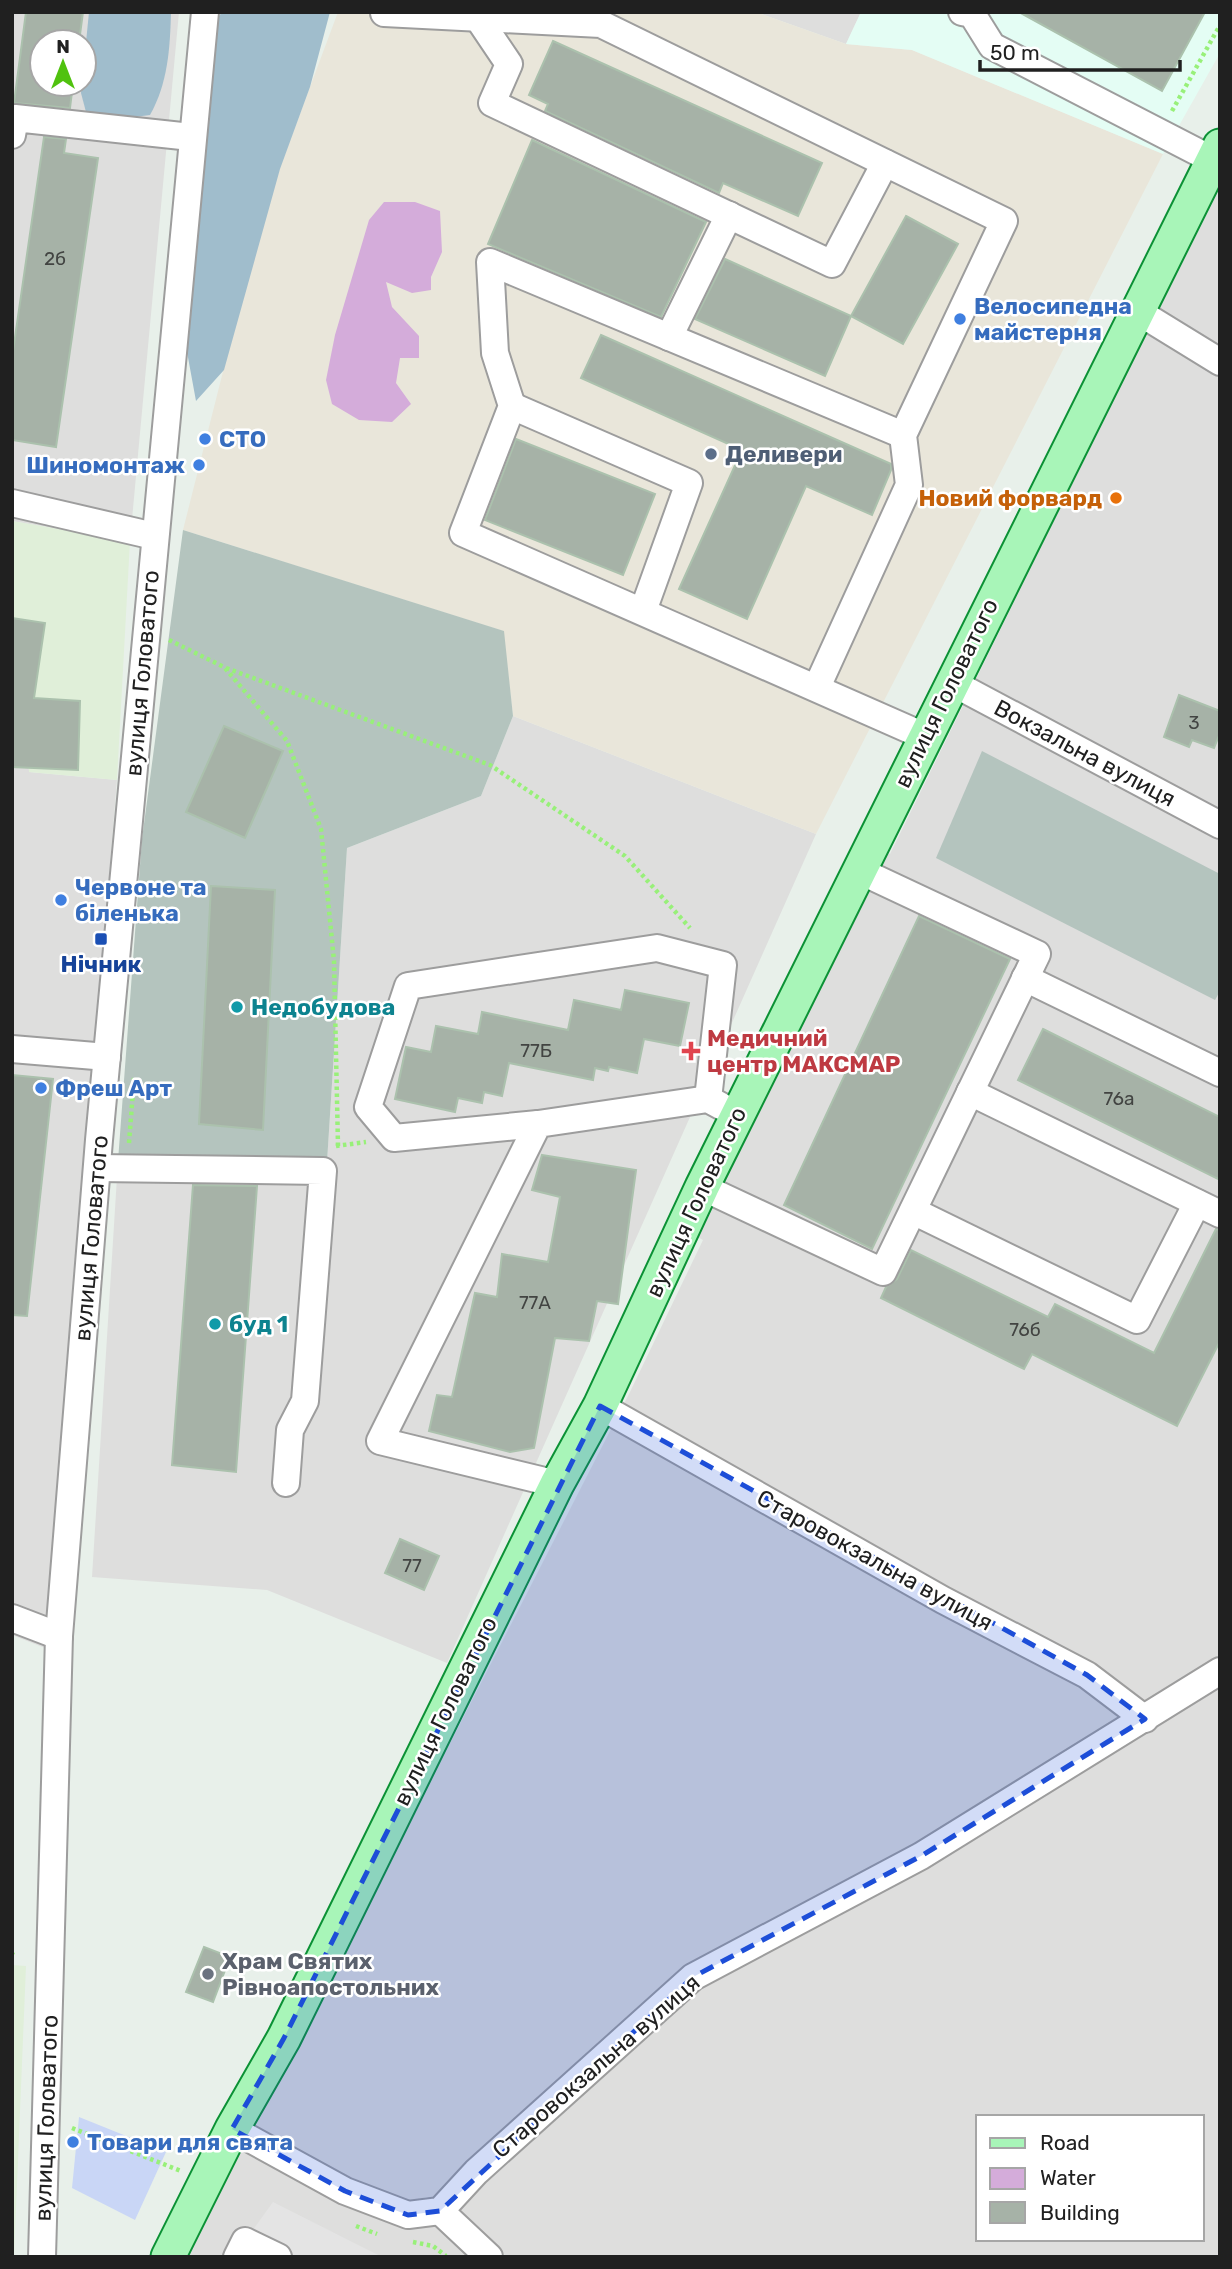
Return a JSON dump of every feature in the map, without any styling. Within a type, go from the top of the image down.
[{"type":"main road","name":"вулиця Головатого","points":[[168,2257],[232,2129],[284,2038],[557,1484],[600,1406],[737,1115],[1216,153]]},
{"type":"street","name":"вулиця Головатого","points":[[42,2257],[58,1636],[154,536],[205,12]]},
{"type":"street","points":[[384,13],[601,24],[1004,221],[903,435],[909,485],[817,687]]},
{"type":"street","points":[[969,13],[992,46],[1160,134],[1216,153]]},
{"type":"street","points":[[478,18],[509,64],[492,103],[832,264],[885,163]]},
{"type":"street","points":[[13,123],[191,137]]},
{"type":"street","points":[[668,337],[729,215]]},
{"type":"street","points":[[903,435],[490,262],[495,353],[512,406],[463,533],[924,736]]},
{"type":"street","points":[[1137,311],[1220,362]]},
{"type":"street","points":[[512,406],[688,484],[643,611]]},
{"type":"street","points":[[12,503],[154,536]]},
{"type":"street","name":"Вокзальна вулиця","points":[[951,682],[1220,825]]},
{"type":"street","points":[[702,1187],[883,1272],[1037,954],[858,870]]},
{"type":"street","points":[[708,1099],[723,965],[657,948],[408,986],[368,1107],[394,1138],[538,1124],[708,1099],[737,1115]]},
{"type":"street","points":[[1025,978],[1220,1073]]},
{"type":"street","points":[[12,1049],[107,1057]]},
{"type":"street","points":[[913,1211],[1137,1320],[1208,1208],[970,1092]]},
{"type":"street","points":[[538,1124],[380,1441],[557,1484]]},
{"type":"street","points":[[97,1168],[323,1171],[305,1401],[290,1430],[286,1483]]},
{"type":"street","name":"Старовокзальна вулиця","points":[[600,1406],[943,1600],[1087,1675],[1145,1719]]},
{"type":"street","points":[[12,1618],[58,1636]]},
{"type":"street","name":"Старовокзальна вулиця","points":[[440,2211],[476,2172],[693,1977],[921,1856],[1220,1671]]},
{"type":"street","points":[[232,2129],[345,2191],[408,2216],[440,2211],[489,2257]]},
{"type":"street","points":[[237,2257],[245,2241],[278,2257]]},
{"type":"path","points":[[1160,134],[1220,25]]},
{"type":"path","points":[[146,629],[224,667],[489,765],[625,856],[723,965]]},
{"type":"path","points":[[224,667],[286,741],[321,829],[334,961],[338,1146]]},
{"type":"path","points":[[71,2141],[72,2128],[182,2171]]},
{"type":"path","points":[[344,2219],[368,2232],[381,2235]]},
{"type":"path","points":[[407,2241],[433,2246],[447,2257]]},
{"type":"highlighted area","points":[[600,1406],[1087,1675],[1145,1719],[921,1856],[693,1977],[440,2211],[408,2215],[345,2191],[232,2129],[284,2038]]},
{"type":"shaded area","points":[[12,12],[179,12],[130,541],[12,521]]},
{"type":"shaded area","points":[[89,12],[171,12],[169,52],[164,78],[150,115],[111,120],[86,112],[82,98],[98,98],[98,28],[87,28]]},
{"type":"shaded area","points":[[222,12],[330,12],[310,87],[280,169],[224,370],[196,401],[187,352],[212,26]]},
{"type":"shaded area","points":[[338,12],[756,12],[846,44],[912,50],[1163,154],[816,834],[513,716],[503,631],[183,530],[263,213]]},
{"type":"shaded area","points":[[756,12],[861,12],[846,44]]},
{"type":"shaded area","points":[[861,12],[1220,12],[1220,53],[1163,154],[912,50],[846,44]]},
{"type":"shaded area","points":[[1220,183],[1220,2257],[507,2257],[459,2213],[427,2197],[405,2202],[345,2180],[249,2125],[310,2017],[630,1392],[703,1240],[696,1236],[877,848],[890,854]]},
{"type":"shaded area","points":[[12,521],[130,541],[117,780],[29,772],[27,717],[12,713]]},
{"type":"shaded area","points":[[183,530],[504,631],[513,716],[481,796],[347,848],[327,1162],[118,1161],[142,839]]},
{"type":"shaded area","points":[[12,713],[27,716],[29,772],[117,780],[45,1648],[12,1635]]},
{"type":"shaded area","points":[[513,716],[816,834],[447,1663],[267,1590],[92,1577],[118,1161],[327,1162],[347,848],[481,796]]},
{"type":"shaded area","points":[[982,751],[1220,874],[1220,991],[1215,1000],[936,858]]},
{"type":"shaded area","points":[[12,1965],[26,1966],[14,2257],[12,2257]]},
{"type":"shaded area","points":[[79,2117],[166,2152],[135,2220],[72,2188]]},
{"type":"shaded area","points":[[232,2129],[345,2191],[440,2211],[489,2257],[165,2257]]},
{"type":"shaded area","points":[[273,2202],[382,2257],[278,2257],[245,2241]]},
{"type":"water","points":[[384,202],[415,202],[440,211],[442,252],[431,277],[431,290],[412,293],[386,282],[392,307],[419,336],[419,358],[400,358],[396,383],[411,404],[392,422],[359,420],[332,404],[326,380],[335,335],[369,220]]},
{"type":"building","points":[[26,12],[83,12],[81,28],[28,28],[28,98],[71,98],[70,108],[14,103]]},
{"type":"building","points":[[1019,12],[1205,12],[1162,91]]},
{"type":"building","points":[[553,41],[822,163],[798,216],[723,183],[719,193],[545,111],[548,104],[529,95]]},
{"type":"building","points":[[44,137],[66,139],[64,153],[98,158],[56,447],[12,440],[12,358]]},
{"type":"building","points":[[532,140],[706,222],[661,317],[488,244]]},
{"type":"building","points":[[906,216],[958,244],[903,344],[851,316]]},
{"type":"building","points":[[725,259],[851,316],[825,376],[695,319]]},
{"type":"building","points":[[601,335],[891,464],[872,515],[806,486],[747,619],[679,589],[742,450],[581,378]]},
{"type":"building","points":[[516,439],[655,494],[623,575],[485,520]]},
{"type":"building","points":[[12,618],[45,623],[34,698],[80,701],[78,770],[12,767]]},
{"type":"building","points":[[1179,695],[1220,711],[1220,733],[1214,748],[1192,740],[1189,747],[1164,737]]},
{"type":"building","points":[[224,726],[283,751],[245,838],[186,812]]},
{"type":"building","name":"Недобудова","points":[[211,886],[275,890],[263,1130],[199,1124]]},
{"type":"building","points":[[919,916],[1010,959],[872,1249],[784,1205]]},
{"type":"building","points":[[625,990],[689,1003],[680,1046],[644,1039],[637,1073],[609,1067],[608,1071],[595,1068],[593,1080],[509,1063],[502,1096],[484,1092],[482,1103],[458,1098],[455,1112],[395,1099],[406,1047],[431,1052],[436,1026],[478,1034],[482,1012],[568,1030],[574,1000],[621,1010]]},
{"type":"building","points":[[1043,1029],[1220,1117],[1220,1180],[1018,1080]]},
{"type":"building","points":[[12,1075],[53,1079],[27,1316],[12,1315]]},
{"type":"building","points":[[542,1155],[636,1170],[618,1304],[597,1301],[589,1341],[555,1338],[534,1448],[510,1452],[429,1431],[437,1395],[452,1397],[475,1293],[497,1297],[502,1254],[548,1262],[560,1197],[532,1190]]},
{"type":"building","name":"буд 1","points":[[193,1185],[257,1186],[236,1472],[172,1465]]},
{"type":"building","points":[[1216,1229],[1220,1230],[1220,1341],[1177,1426],[1032,1354],[1024,1369],[881,1298],[886,1287],[897,1279],[911,1250],[1048,1317],[1055,1304],[1154,1353]]},
{"type":"building","points":[[400,1539],[439,1556],[424,1590],[385,1573]]},
{"type":"building","name":"Храм Святих Рівноапостольних","points":[[204,1947],[230,1957],[213,2002],[186,1992]]},
{"type":"place","name":"Велосипедна майстерня","points":[[960,319]]},
{"type":"place","name":"СТО","points":[[205,439]]},
{"type":"place","name":"Деливери","points":[[711,454]]},
{"type":"place","name":"Шиномонтаж","points":[[199,465]]},
{"type":"place","name":"Новий форвард","points":[[1116,498]]},
{"type":"place","name":"Червоне та біленька","points":[[61,900]]},
{"type":"place","name":"Нічник","points":[[101,939]]},
{"type":"place","name":"Недобудова","points":[[237,1007]]},
{"type":"place","name":"Медичний центр МАКСМАР","points":[[691,1051]]},
{"type":"place","name":"Фреш Арт","points":[[41,1088]]},
{"type":"place","name":"буд 1","points":[[215,1324]]},
{"type":"place","name":"Храм Святих Рівноапостольних","points":[[208,1974]]},
{"type":"place","name":"Товари для свята","points":[[73,2142]]}]
